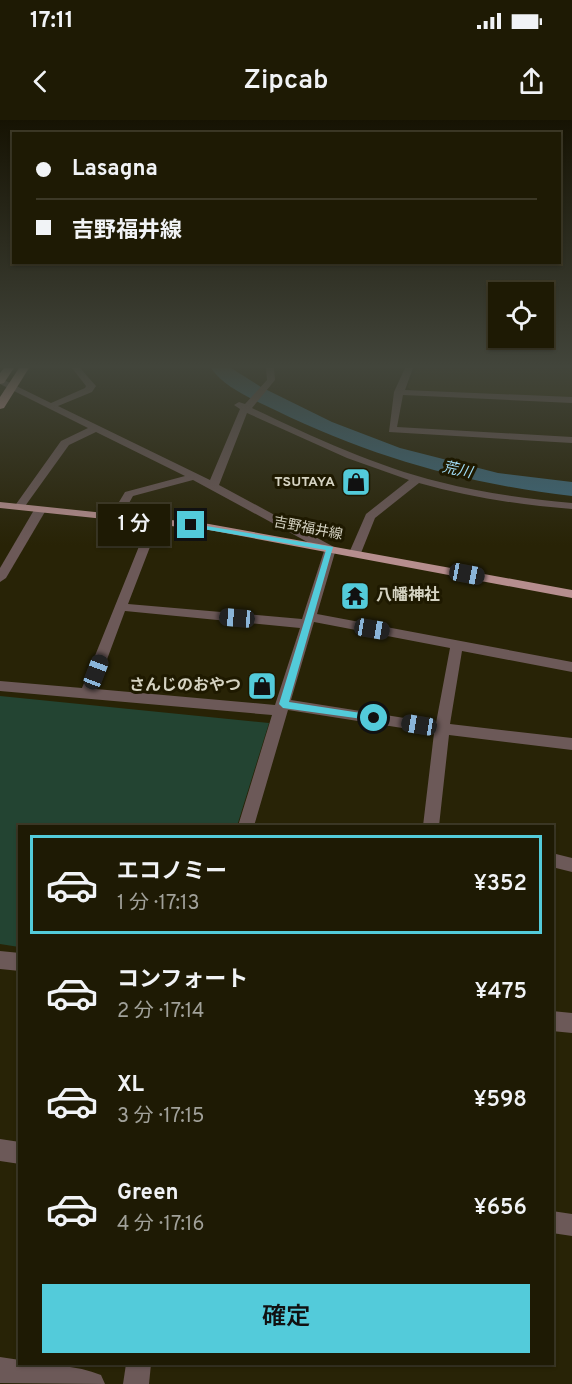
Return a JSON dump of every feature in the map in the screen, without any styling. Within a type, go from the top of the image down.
[{"type":"main road","name":"吉野福井線","points":[[0,505],[209,527],[572,594]]},
{"type":"street","points":[[213,486],[236,427]]},
{"type":"street","points":[[286,427],[333,450],[417,479],[488,496],[572,506]]},
{"type":"street","points":[[393,427],[392,430],[572,440]]},
{"type":"street","points":[[19,507],[65,443],[97,428],[213,486],[328,548],[246,825]]},
{"type":"street","points":[[116,517],[129,494],[195,477]]},
{"type":"street","points":[[355,553],[370,516],[417,479]]},
{"type":"street","points":[[0,578],[40,510]]},
{"type":"street","points":[[87,694],[154,521]]},
{"type":"street","points":[[121,607],[308,621],[457,644],[572,667]]},
{"type":"street","points":[[432,825],[442,729],[457,644]]},
{"type":"street","points":[[0,686],[282,708],[572,744]]},
{"type":"street","points":[[554,860],[572,865]]},
{"type":"street","points":[[0,960],[18,962]]},
{"type":"street","points":[[554,1021],[572,1023]]},
{"type":"street","points":[[0,1150],[18,1153]]},
{"type":"street","points":[[554,1222],[572,1225]]},
{"type":"street","points":[[136,1384],[139,1365]]},
{"type":"street","points":[[0,1370],[92,1384]]},
{"type":"green space","points":[[0,696],[269,723],[237,825],[18,825],[18,947],[0,944]]},
{"type":"waterway","name":"荒川","points":[[327,427],[393,453],[427,463],[498,479],[572,489]]},
{"type":"place","name":"TSUTAYA","points":[[356,482]]},
{"type":"place","name":"八幡神社","points":[[355,596]]},
{"type":"place","name":"さんじのおやつ","points":[[262,686]]},
{"type":"route","points":[[191,525],[330,549],[283,704],[374,718]]}]
